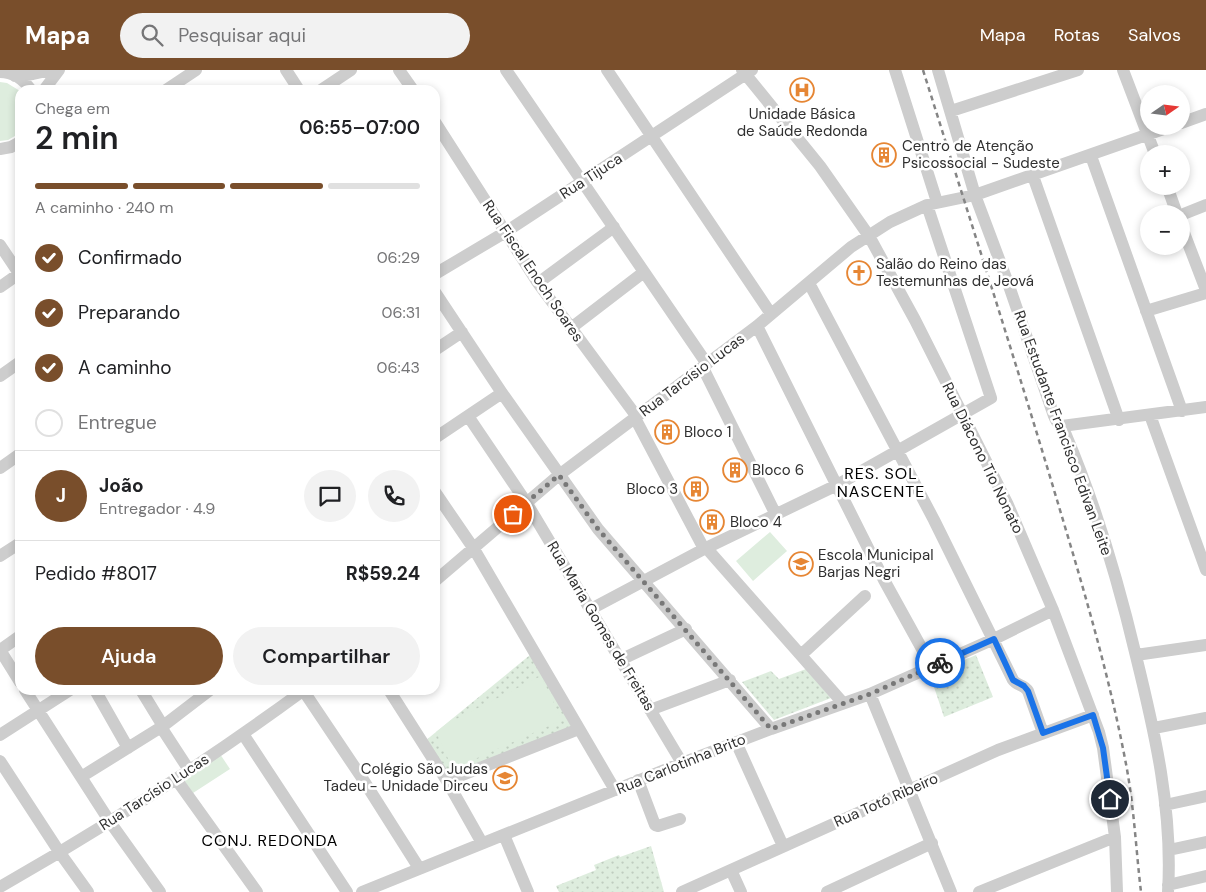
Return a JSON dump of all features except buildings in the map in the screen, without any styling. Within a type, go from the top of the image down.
[{"type":"street","points":[[15,76],[51,70]]},
{"type":"street","points":[[48,85],[59,70]]},
{"type":"street","points":[[174,85],[196,70]]},
{"type":"street","points":[[286,70],[294,85]]},
{"type":"street","points":[[330,85],[352,70]]},
{"type":"street","points":[[399,70],[410,85]]},
{"type":"street","points":[[506,70],[614,227],[705,366],[776,515]]},
{"type":"street","points":[[607,70],[771,314]]},
{"type":"street","points":[[591,609],[705,548],[837,485],[991,398],[932,203],[895,70]]},
{"type":"street","name":"Rua Estudante Francisco Edivan Leite","points":[[938,70],[951,111],[969,197],[1008,282],[1056,423],[1062,426],[1098,518],[1124,604],[1154,728],[1165,805],[1169,850],[1168,888]]},
{"type":"street","points":[[951,111],[1078,70]]},
{"type":"street","points":[[1123,70],[1140,114]]},
{"type":"street","points":[[0,72],[15,76],[27,85]]},
{"type":"street","name":"Rua Tijuca","points":[[440,271],[504,233],[583,182],[746,72]]},
{"type":"street","name":"Rua Diácono Tio Nonato","points":[[746,72],[820,166],[869,236],[1008,505],[1053,610],[1093,715],[1103,748],[1115,836],[1117,892]]},
{"type":"street","points":[[1190,120],[1206,114]]},
{"type":"street","name":"Rua Fiscal Enoch Soares","points":[[440,130],[504,233],[538,283],[636,418],[705,548],[843,703]]},
{"type":"street","points":[[1148,135],[1152,145]]},
{"type":"street","name":"Rua Tarcísio Lucas","points":[[440,577],[559,475],[757,326],[851,247],[890,222],[932,203],[969,197],[1148,135]]},
{"type":"street","points":[[0,149],[15,145]]},
{"type":"street","points":[[1091,156],[1182,410]]},
{"type":"street","points":[[1033,176],[1119,420]]},
{"type":"street","points":[[1190,211],[1206,205]]},
{"type":"street","points":[[538,283],[614,227]]},
{"type":"street","points":[[0,245],[15,267]]},
{"type":"street","points":[[1146,311],[1206,292],[1190,249]]},
{"type":"street","points":[[571,328],[644,272]]},
{"type":"street","points":[[0,287],[15,277]]},
{"type":"street","points":[[809,283],[898,450],[1013,680],[1024,686],[1028,691],[1043,733]]},
{"type":"street","points":[[440,299],[502,393],[598,529],[771,729]]},
{"type":"street","points":[[757,326],[884,580],[932,667]]},
{"type":"street","points":[[440,347],[462,332]]},
{"type":"street","points":[[0,376],[15,366]]},
{"type":"street","points":[[440,435],[502,393]]},
{"type":"street","points":[[1062,426],[1119,420],[1206,407]]},
{"type":"street","points":[[1150,415],[1206,570]]},
{"type":"street","name":"Rua Maria Gomes de Freitas","points":[[468,416],[526,502],[682,763]]},
{"type":"street","points":[[0,468],[15,458]]},
{"type":"street","points":[[440,499],[474,549],[615,790]]},
{"type":"street","points":[[0,556],[15,546]]},
{"type":"street","points":[[800,655],[865,596]]},
{"type":"street","name":"Rua Carlotinha Brito","points":[[362,892],[638,780],[771,729],[870,694],[994,639],[1053,610]]},
{"type":"street","points":[[620,660],[686,629]]},
{"type":"street","points":[[15,640],[0,650],[15,674]]},
{"type":"street","points":[[1136,655],[1206,645]]},
{"type":"street","points":[[650,710],[730,680]]},
{"type":"street","points":[[870,694],[951,892]]},
{"type":"street","points":[[28,695],[110,822],[160,892]]},
{"type":"street","points":[[0,736],[62,695]]},
{"type":"street","points":[[98,695],[128,748]]},
{"type":"street","points":[[144,695],[189,770]]},
{"type":"street","points":[[81,777],[162,726],[203,695]]},
{"type":"street","name":"Rua Tarcísio Lucas","points":[[0,887],[110,822],[242,734],[296,695]]},
{"type":"street","points":[[306,695],[419,868]]},
{"type":"street","points":[[393,695],[482,843]]},
{"type":"street","name":"Rua Totó Ribeiro","points":[[682,892],[998,750],[1093,715]]},
{"type":"street","points":[[1154,728],[1206,718]]},
{"type":"street","points":[[446,781],[579,729]]},
{"type":"street","points":[[242,734],[347,892]]},
{"type":"street","points":[[736,742],[783,846]]},
{"type":"street","points":[[0,761],[88,892]]},
{"type":"street","points":[[176,779],[257,892]]},
{"type":"street","points":[[638,780],[654,825],[658,826],[680,820]]},
{"type":"street","points":[[1165,805],[1206,796]]},
{"type":"street","points":[[504,834],[528,892]]},
{"type":"street","points":[[979,892],[1115,836]]},
{"type":"street","points":[[1169,850],[1206,842]]},
{"type":"street","points":[[826,892],[932,843]]},
{"type":"street","points":[[731,870],[741,892]]},
{"type":"street","points":[[1168,888],[1206,876]]},
{"type":"street","points":[[0,887],[3,892]]},
{"type":"green space","points":[[0,82],[7,83],[15,88],[15,136],[8,140],[0,141]]},
{"type":"green space","points":[[770,532],[787,551],[753,581],[736,561]]},
{"type":"green space","points":[[530,655],[572,727],[446,776],[425,741]]},
{"type":"green space","points":[[976,655],[993,697],[944,717],[930,675]]},
{"type":"green space","points":[[806,669],[831,698],[774,720],[742,682],[771,671],[779,679]]},
{"type":"green space","points":[[541,676],[562,720],[475,759],[477,763],[454,772],[436,732],[455,717],[456,719]]},
{"type":"green space","points":[[220,754],[230,769],[193,793],[183,779]]},
{"type":"green space","points":[[651,846],[664,892],[559,892],[556,886],[596,870],[594,865],[619,855],[620,857]]},
{"type":"railway","points":[[923,70],[1024,392],[1095,631],[1112,697],[1129,780],[1141,892]]},
{"type":"way so far","points":[[513,514],[559,475],[598,529],[771,729],[870,694],[940,663]]},
{"type":"place","name":"Unidade Básica de Saúde Redonda","points":[[802,90]]},
{"type":"place","name":"Centro de Atenção Psicossocial - Sudeste","points":[[884,155]]},
{"type":"place","name":"Salão do Reino das Testemunhas de Jeová","points":[[859,273]]},
{"type":"place","name":"Bloco 1","points":[[667,432]]},
{"type":"place","name":"Bloco 6","points":[[735,470]]},
{"type":"place","name":"Bloco 3","points":[[696,489]]},
{"type":"place","name":"Bloco 4","points":[[712,522]]},
{"type":"place","name":"Escola Municipal Barjas Negri","points":[[801,564]]},
{"type":"place","name":"Colégio São Judas Tadeu - Unidade Dirceu","points":[[505,778]]},
{"type":"district","name":"RES. SOL NASCENTE","points":[[881,482]]},
{"type":"district","name":"CONJ. REDONDA","points":[[270,840]]},
{"type":"route","points":[[940,663],[994,639],[1013,680],[1015,683],[1024,686],[1028,691],[1043,733],[1093,715],[1103,748],[1110,799]]}]
